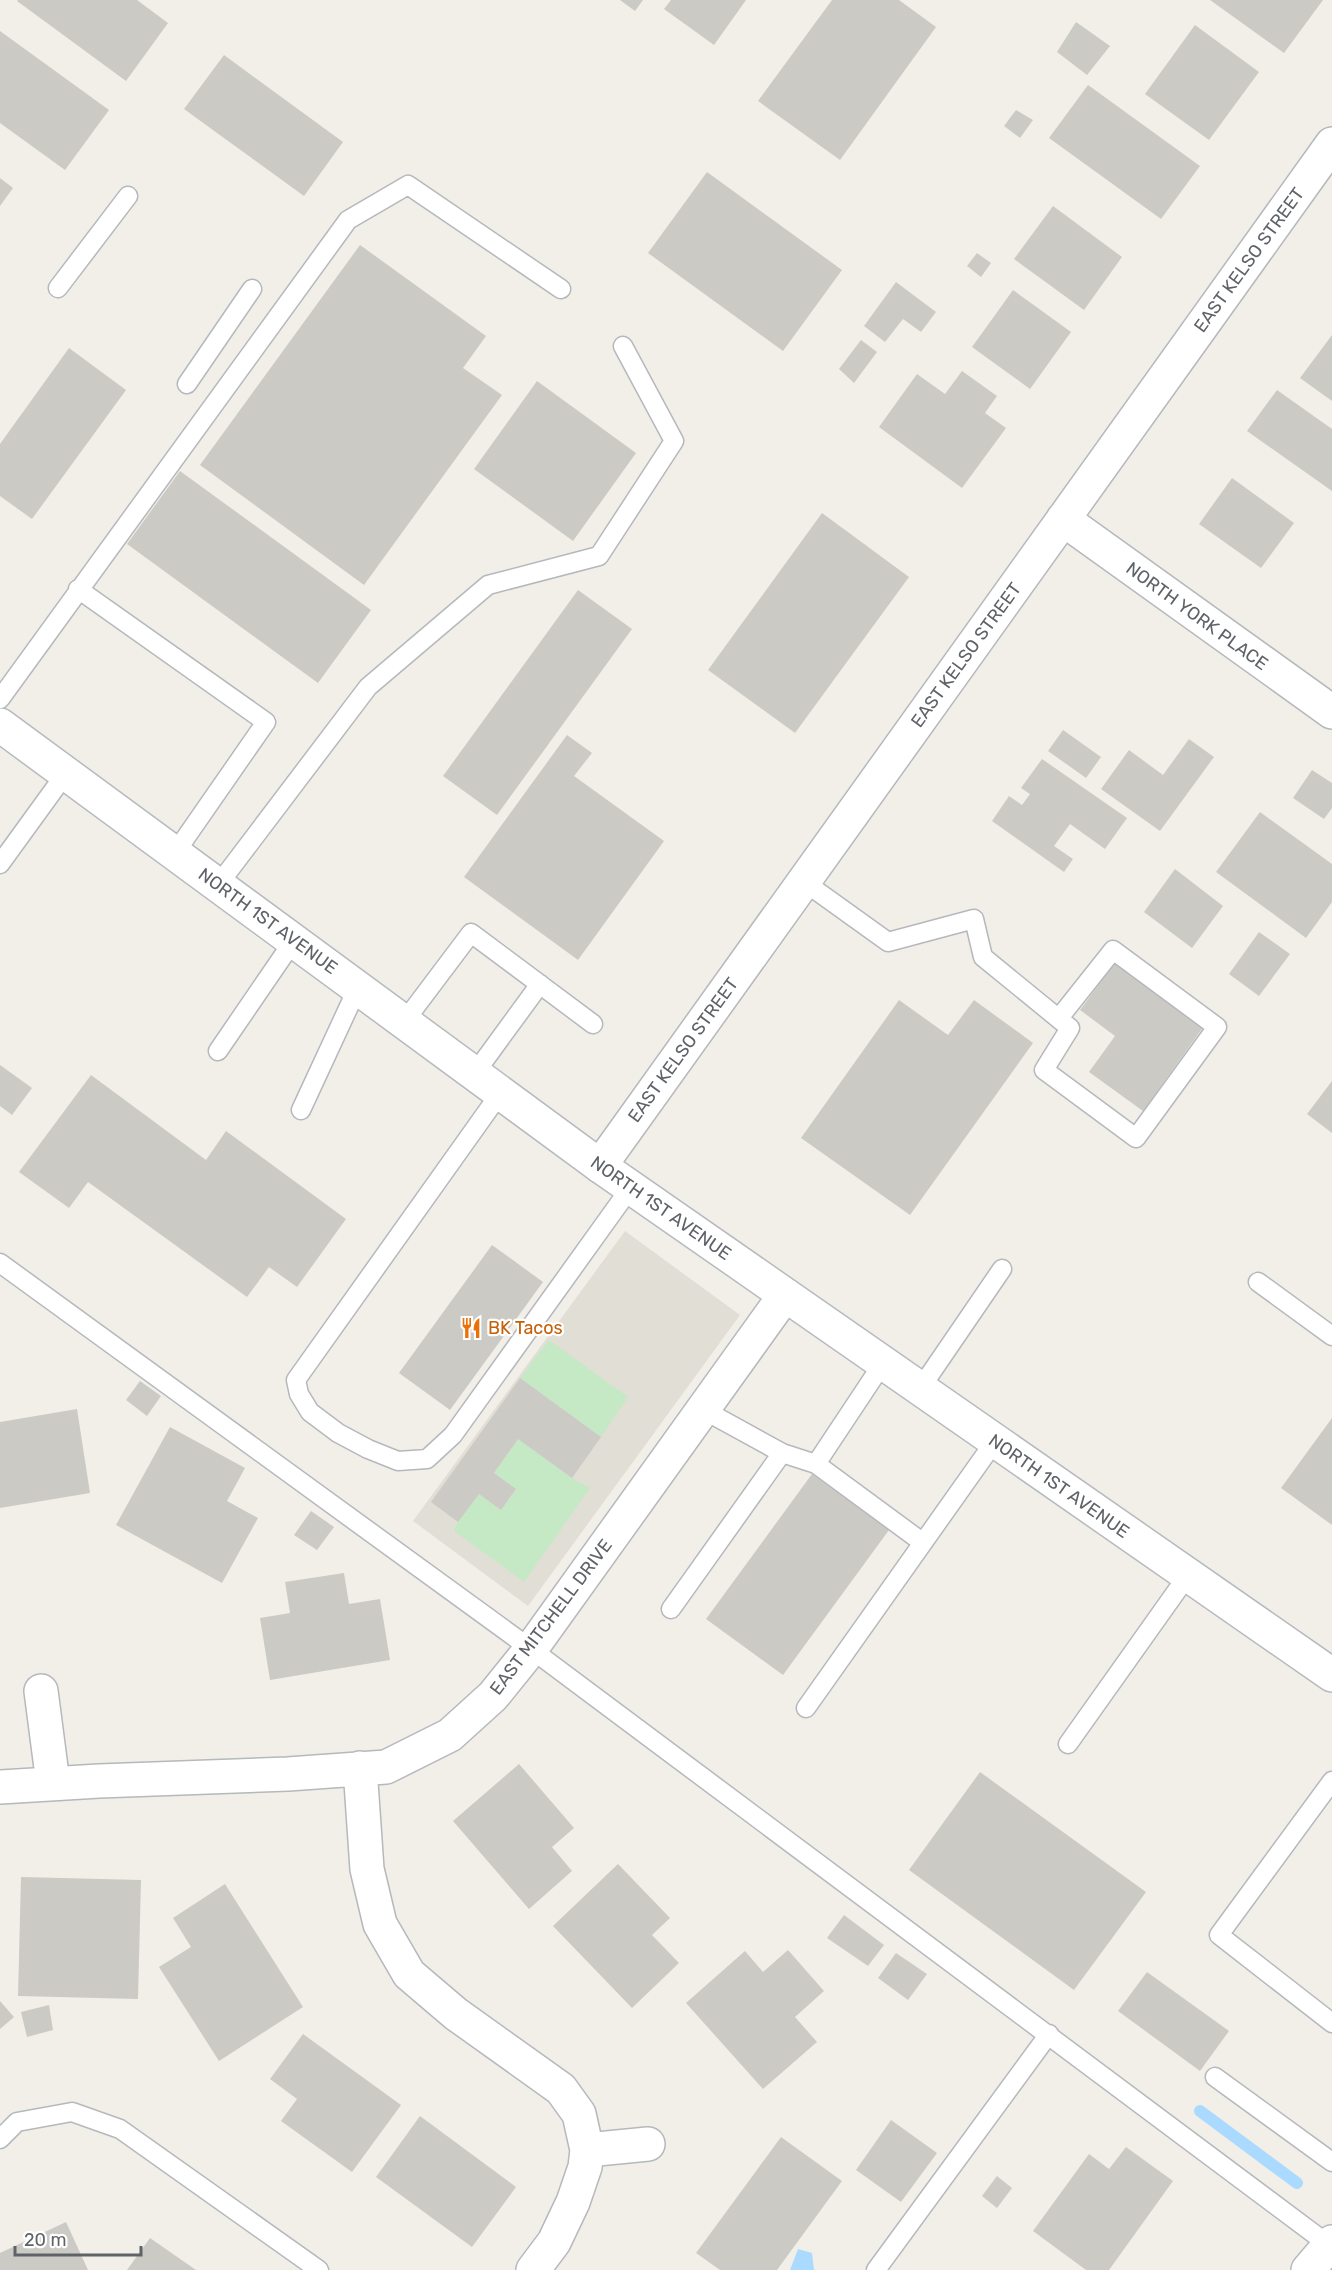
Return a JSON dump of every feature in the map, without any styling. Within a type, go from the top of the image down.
[{"type":"street","name":"EAST KELSO STREET","points":[[600,1166],[1332,144]]},
{"type":"street","name":"NORTH YORK PLACE","points":[[1063,519],[1332,712]]},
{"type":"street","name":"NORTH 1ST AVENUE","points":[[4,736],[66,773],[600,1166],[1332,1675]]},
{"type":"street","name":"EAST MITCHELL DRIVE","points":[[0,1787],[288,1774],[386,1767],[450,1735],[493,1696],[531,1649],[785,1295]]},
{"type":"street","points":[[41,1691],[53,1783]]},
{"type":"street","points":[[360,1768],[367,1869],[380,1924],[409,1974],[456,2014],[561,2089],[579,2114],[587,2150],[585,2167],[573,2202],[554,2242],[533,2270]]},
{"type":"street","points":[[587,2150],[648,2144]]},
{"type":"street","points":[[1308,2270],[1331,2243]]},
{"type":"lane","points":[[0,699],[348,220],[408,186],[561,289]]},
{"type":"lane","points":[[58,288],[128,196]]},
{"type":"lane","points":[[187,384],[252,289]]},
{"type":"lane","points":[[218,885],[368,687],[488,585],[599,556],[674,441],[623,346]]},
{"type":"lane","points":[[78,590],[266,722],[174,853]]},
{"type":"lane","points":[[0,864],[66,773]]},
{"type":"lane","points":[[804,881],[888,942],[974,919],[983,957],[1070,1028],[1044,1071],[1136,1137],[1217,1027],[1113,950],[1059,1018]]},
{"type":"lane","points":[[404,1022],[471,933],[593,1024]]},
{"type":"lane","points":[[218,1051],[294,940]]},
{"type":"lane","points":[[540,984],[488,1083],[296,1380],[299,1394],[310,1412],[338,1433],[368,1449],[398,1461],[427,1459],[453,1435],[631,1187]]},
{"type":"lane","points":[[301,1110],[358,987]]},
{"type":"lane","points":[[0,1263],[531,1649],[1331,2243]]},
{"type":"lane","points":[[920,1389],[1002,1269]]},
{"type":"lane","points":[[1258,1282],[1332,1336]]},
{"type":"lane","points":[[816,1464],[883,1364]]},
{"type":"lane","points":[[702,1409],[782,1453],[816,1464],[922,1542]]},
{"type":"lane","points":[[806,1708],[995,1441]]},
{"type":"lane","points":[[671,1609],[782,1453]]},
{"type":"lane","points":[[1068,1744],[1188,1575]]},
{"type":"lane","points":[[1332,1781],[1219,1935],[1332,2024]]},
{"type":"lane","points":[[876,2270],[1049,2034]]},
{"type":"lane","points":[[1215,2077],[1332,2162]]},
{"type":"lane","points":[[0,2139],[17,2122],[72,2112],[120,2129],[319,2270]]},
{"type":"shaded area","points":[[625,1231],[740,1315],[528,1606],[413,1521]]},
{"type":"green space","points":[[549,1340],[628,1397],[601,1437],[520,1378]]},
{"type":"green space","points":[[518,1439],[572,1478],[590,1488],[524,1582],[454,1531],[479,1494],[501,1510],[516,1490],[494,1473]]},
{"type":"water","points":[[798,2249],[812,2253],[814,2270],[790,2270]]},
{"type":"building","points":[[18,0],[137,0],[168,23],[126,81]]},
{"type":"building","points":[[620,0],[643,0],[635,11]]},
{"type":"building","points":[[671,0],[746,0],[714,45],[664,9]]},
{"type":"building","points":[[832,0],[899,0],[936,27],[840,160],[758,101]]},
{"type":"building","points":[[1210,0],[1323,0],[1284,53]]},
{"type":"building","points":[[1076,22],[1110,46],[1087,75],[1057,52]]},
{"type":"building","points":[[1195,25],[1259,72],[1209,140],[1145,94]]},
{"type":"building","points":[[0,31],[109,110],[65,170],[0,123]]},
{"type":"building","points":[[224,55],[343,142],[304,196],[184,109]]},
{"type":"building","points":[[1088,85],[1200,166],[1161,219],[1049,138]]},
{"type":"building","points":[[1016,110],[1033,120],[1020,138],[1004,126]]},
{"type":"building","points":[[707,172],[842,270],[783,351],[648,253]]},
{"type":"building","points":[[0,178],[13,188],[0,206]]},
{"type":"building","points":[[1053,206],[1122,257],[1084,310],[1014,259]]},
{"type":"building","points":[[360,245],[486,336],[463,368],[502,395],[364,585],[200,465]]},
{"type":"building","points":[[977,253],[991,263],[981,277],[967,266]]},
{"type":"building","points":[[896,282],[936,312],[921,332],[903,319],[885,342],[864,326]]},
{"type":"building","points":[[1013,290],[1071,332],[1030,389],[972,347]]},
{"type":"building","points":[[1332,335],[1332,401],[1300,378]]},
{"type":"building","points":[[861,340],[877,352],[854,383],[839,369]]},
{"type":"building","points":[[69,348],[126,390],[32,519],[0,496],[0,444]]},
{"type":"building","points":[[962,371],[997,396],[985,413],[1006,428],[962,488],[879,427],[917,374],[945,394]]},
{"type":"building","points":[[537,381],[636,453],[573,541],[474,469]]},
{"type":"building","points":[[1277,390],[1332,429],[1332,491],[1247,431]]},
{"type":"building","points":[[180,471],[371,610],[318,683],[127,544]]},
{"type":"building","points":[[1232,478],[1294,523],[1261,568],[1199,524]]},
{"type":"building","points":[[822,513],[909,577],[795,733],[708,670]]},
{"type":"building","points":[[578,590],[632,629],[497,815],[443,776]]},
{"type":"building","points":[[1063,730],[1101,757],[1086,778],[1048,751]]},
{"type":"building","points":[[567,735],[592,753],[574,776],[664,841],[578,960],[464,877]]},
{"type":"building","points":[[1189,739],[1214,757],[1160,831],[1101,789],[1129,750],[1163,775]]},
{"type":"building","points":[[1042,759],[1127,818],[1105,849],[1070,824],[1054,846],[1073,859],[1064,872],[992,821],[1009,796],[1022,805],[1030,794],[1021,788]]},
{"type":"building","points":[[1312,770],[1332,783],[1332,808],[1324,819],[1293,798]]},
{"type":"building","points":[[1260,812],[1332,864],[1332,902],[1306,938],[1216,872]]},
{"type":"building","points":[[1175,869],[1223,906],[1192,948],[1144,912]]},
{"type":"building","points":[[1259,932],[1290,954],[1259,996],[1229,974]]},
{"type":"building","points":[[1116,961],[1204,1026],[1143,1111],[1089,1072],[1115,1036],[1080,1010]]},
{"type":"building","points":[[899,1000],[948,1035],[974,1000],[1033,1043],[910,1215],[801,1138]]},
{"type":"building","points":[[0,1065],[32,1088],[12,1115],[0,1106]]},
{"type":"building","points":[[91,1075],[206,1160],[226,1131],[346,1219],[297,1287],[269,1267],[247,1297],[88,1182],[69,1208],[19,1172]]},
{"type":"building","points":[[1332,1081],[1332,1133],[1307,1114]]},
{"type":"building","name":"BK Tacos","points":[[492,1245],[543,1282],[450,1410],[399,1373]]},
{"type":"building","points":[[520,1378],[601,1437],[572,1478],[518,1439],[494,1473],[516,1489],[501,1510],[479,1494],[458,1522],[431,1502]]},
{"type":"building","points":[[140,1381],[161,1396],[147,1416],[126,1400]]},
{"type":"building","points":[[77,1409],[90,1493],[0,1508],[0,1422]]},
{"type":"building","points":[[1332,1418],[1332,1525],[1281,1488]]},
{"type":"building","points":[[170,1427],[245,1468],[227,1501],[258,1518],[222,1583],[116,1525]]},
{"type":"building","points":[[812,1474],[889,1530],[783,1675],[706,1619]]},
{"type":"building","points":[[311,1511],[334,1527],[317,1550],[294,1535]]},
{"type":"building","points":[[344,1573],[349,1604],[380,1599],[390,1660],[270,1680],[260,1618],[290,1613],[285,1582]]},
{"type":"building","points":[[519,1764],[574,1828],[552,1847],[572,1871],[529,1909],[453,1821]]},
{"type":"building","points":[[980,1772],[1146,1892],[1074,1990],[909,1870]]},
{"type":"building","points":[[618,1864],[670,1918],[652,1935],[679,1963],[632,2008],[553,1926]]},
{"type":"building","points":[[21,1877],[141,1880],[138,1999],[18,1996]]},
{"type":"building","points":[[225,1884],[303,2007],[219,2061],[159,1967],[191,1947],[173,1918]]},
{"type":"building","points":[[844,1915],[884,1945],[868,1966],[827,1938]]},
{"type":"building","points":[[788,1950],[824,1991],[795,2017],[817,2042],[763,2089],[686,2003],[745,1951],[763,1972]]},
{"type":"building","points":[[896,1953],[927,1974],[908,2000],[878,1978]]},
{"type":"building","points":[[1147,1972],[1229,2031],[1200,2071],[1118,2011]]},
{"type":"building","points":[[0,2001],[14,2017],[0,2029]]},
{"type":"building","points":[[49,2005],[53,2030],[27,2037],[21,2012]]},
{"type":"building","points":[[303,2034],[401,2105],[352,2172],[281,2121],[297,2099],[270,2079]]},
{"type":"building","points":[[420,2116],[516,2187],[472,2247],[376,2177]]},
{"type":"building","points":[[891,2120],[937,2153],[901,2202],[856,2170]]},
{"type":"building","points":[[781,2137],[842,2181],[777,2270],[720,2270],[696,2253]]},
{"type":"building","points":[[1126,2147],[1173,2181],[1109,2270],[1086,2270],[1033,2231],[1089,2154],[1109,2169]]},
{"type":"building","points":[[997,2176],[1012,2188],[997,2208],[982,2196]]},
{"type":"building","points":[[66,2222],[88,2270],[0,2270],[0,2253]]},
{"type":"building","points":[[150,2238],[196,2270],[127,2270]]},
{"type":"waterway","points":[[1200,2111],[1297,2183]]},
{"type":"place","name":"BK Tacos","points":[[471,1328]]}]
